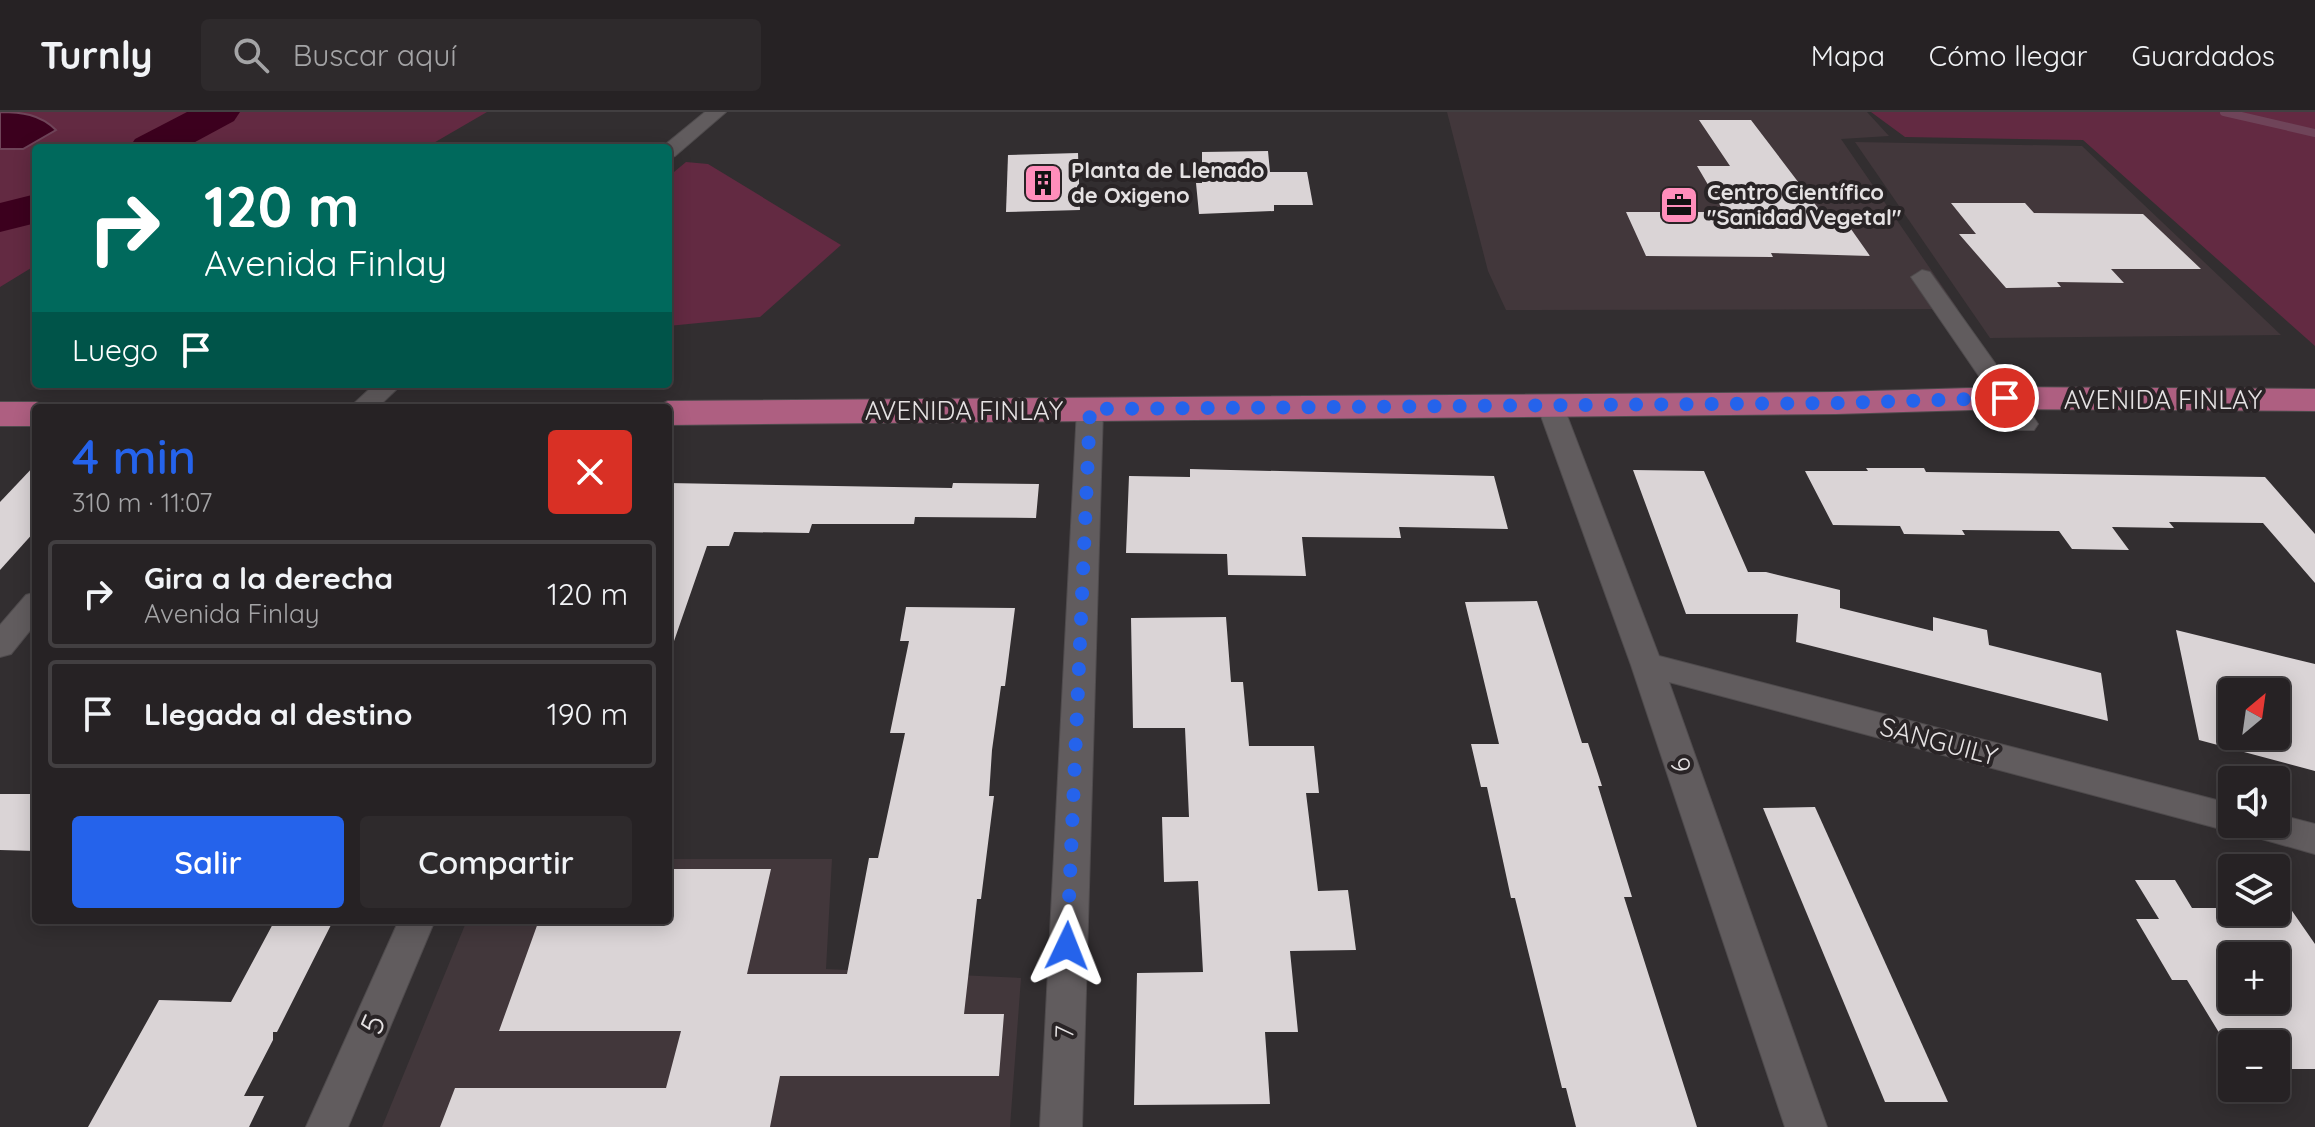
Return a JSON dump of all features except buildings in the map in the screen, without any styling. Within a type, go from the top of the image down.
[{"type":"main road","name":"AVENIDA FINLAY","points":[[672,413],[1090,420],[1554,418],[2015,411],[2315,400]]},
{"type":"main road","name":"AVENIDA FINLAY","points":[[2015,411],[2315,427]]},
{"type":"main road","points":[[0,414],[32,414]]},
{"type":"main road","name":"AVENIDA FINLAY","points":[[672,436],[1090,420]]},
{"type":"main road","points":[[0,438],[32,438]]},
{"type":"street","points":[[672,149],[717,112]]},
{"type":"street","points":[[1922,277],[2015,411]]},
{"type":"street","points":[[367,404],[385,388]]},
{"type":"street","name":"9","points":[[1554,418],[1647,665],[1806,1127]]},
{"type":"street","name":"7","points":[[1061,1127],[1090,420]]},
{"type":"street","points":[[0,646],[32,608]]},
{"type":"street","name":"SANGUILY","points":[[1647,665],[2218,814]]},
{"type":"street","points":[[2290,833],[2315,839]]},
{"type":"street","name":"5","points":[[327,1127],[415,924]]},
{"type":"shaded area","points":[[0,112],[487,112],[432,144],[32,144],[32,267],[0,287]]},
{"type":"shaded area","points":[[0,112],[30,115],[56,130],[23,149],[0,149]]},
{"type":"shaded area","name":"Centro Científico \"Sanidad Vegetal\"","points":[[1447,112],[1867,112],[1889,136],[1841,139],[1958,309],[1506,310],[1488,271]]},
{"type":"shaded area","points":[[1871,112],[2315,112],[2315,346],[2083,140],[1905,137]]},
{"type":"shaded area","points":[[1855,142],[2082,146],[2281,335],[1990,338]]},
{"type":"shaded area","points":[[686,162],[708,164],[841,245],[760,317],[672,326],[672,174]]},
{"type":"shaded area","points":[[672,859],[832,859],[826,969],[1021,978],[1010,1127],[382,1127],[465,924],[672,924]]},
{"type":"waterway","points":[[159,144],[219,112]]},
{"type":"waterway","points":[[2224,112],[2315,133]]},
{"type":"waterway","points":[[0,218],[32,209]]},
{"type":"place","name":"Planta de Llenado de Oxigeno","points":[[1043,183]]},
{"type":"place","name":"Centro Científico \"Sanidad Vegetal\"","points":[[1679,205]]},
{"type":"route","points":[[1067,946],[1090,409],[1836,403],[2005,398]]}]
